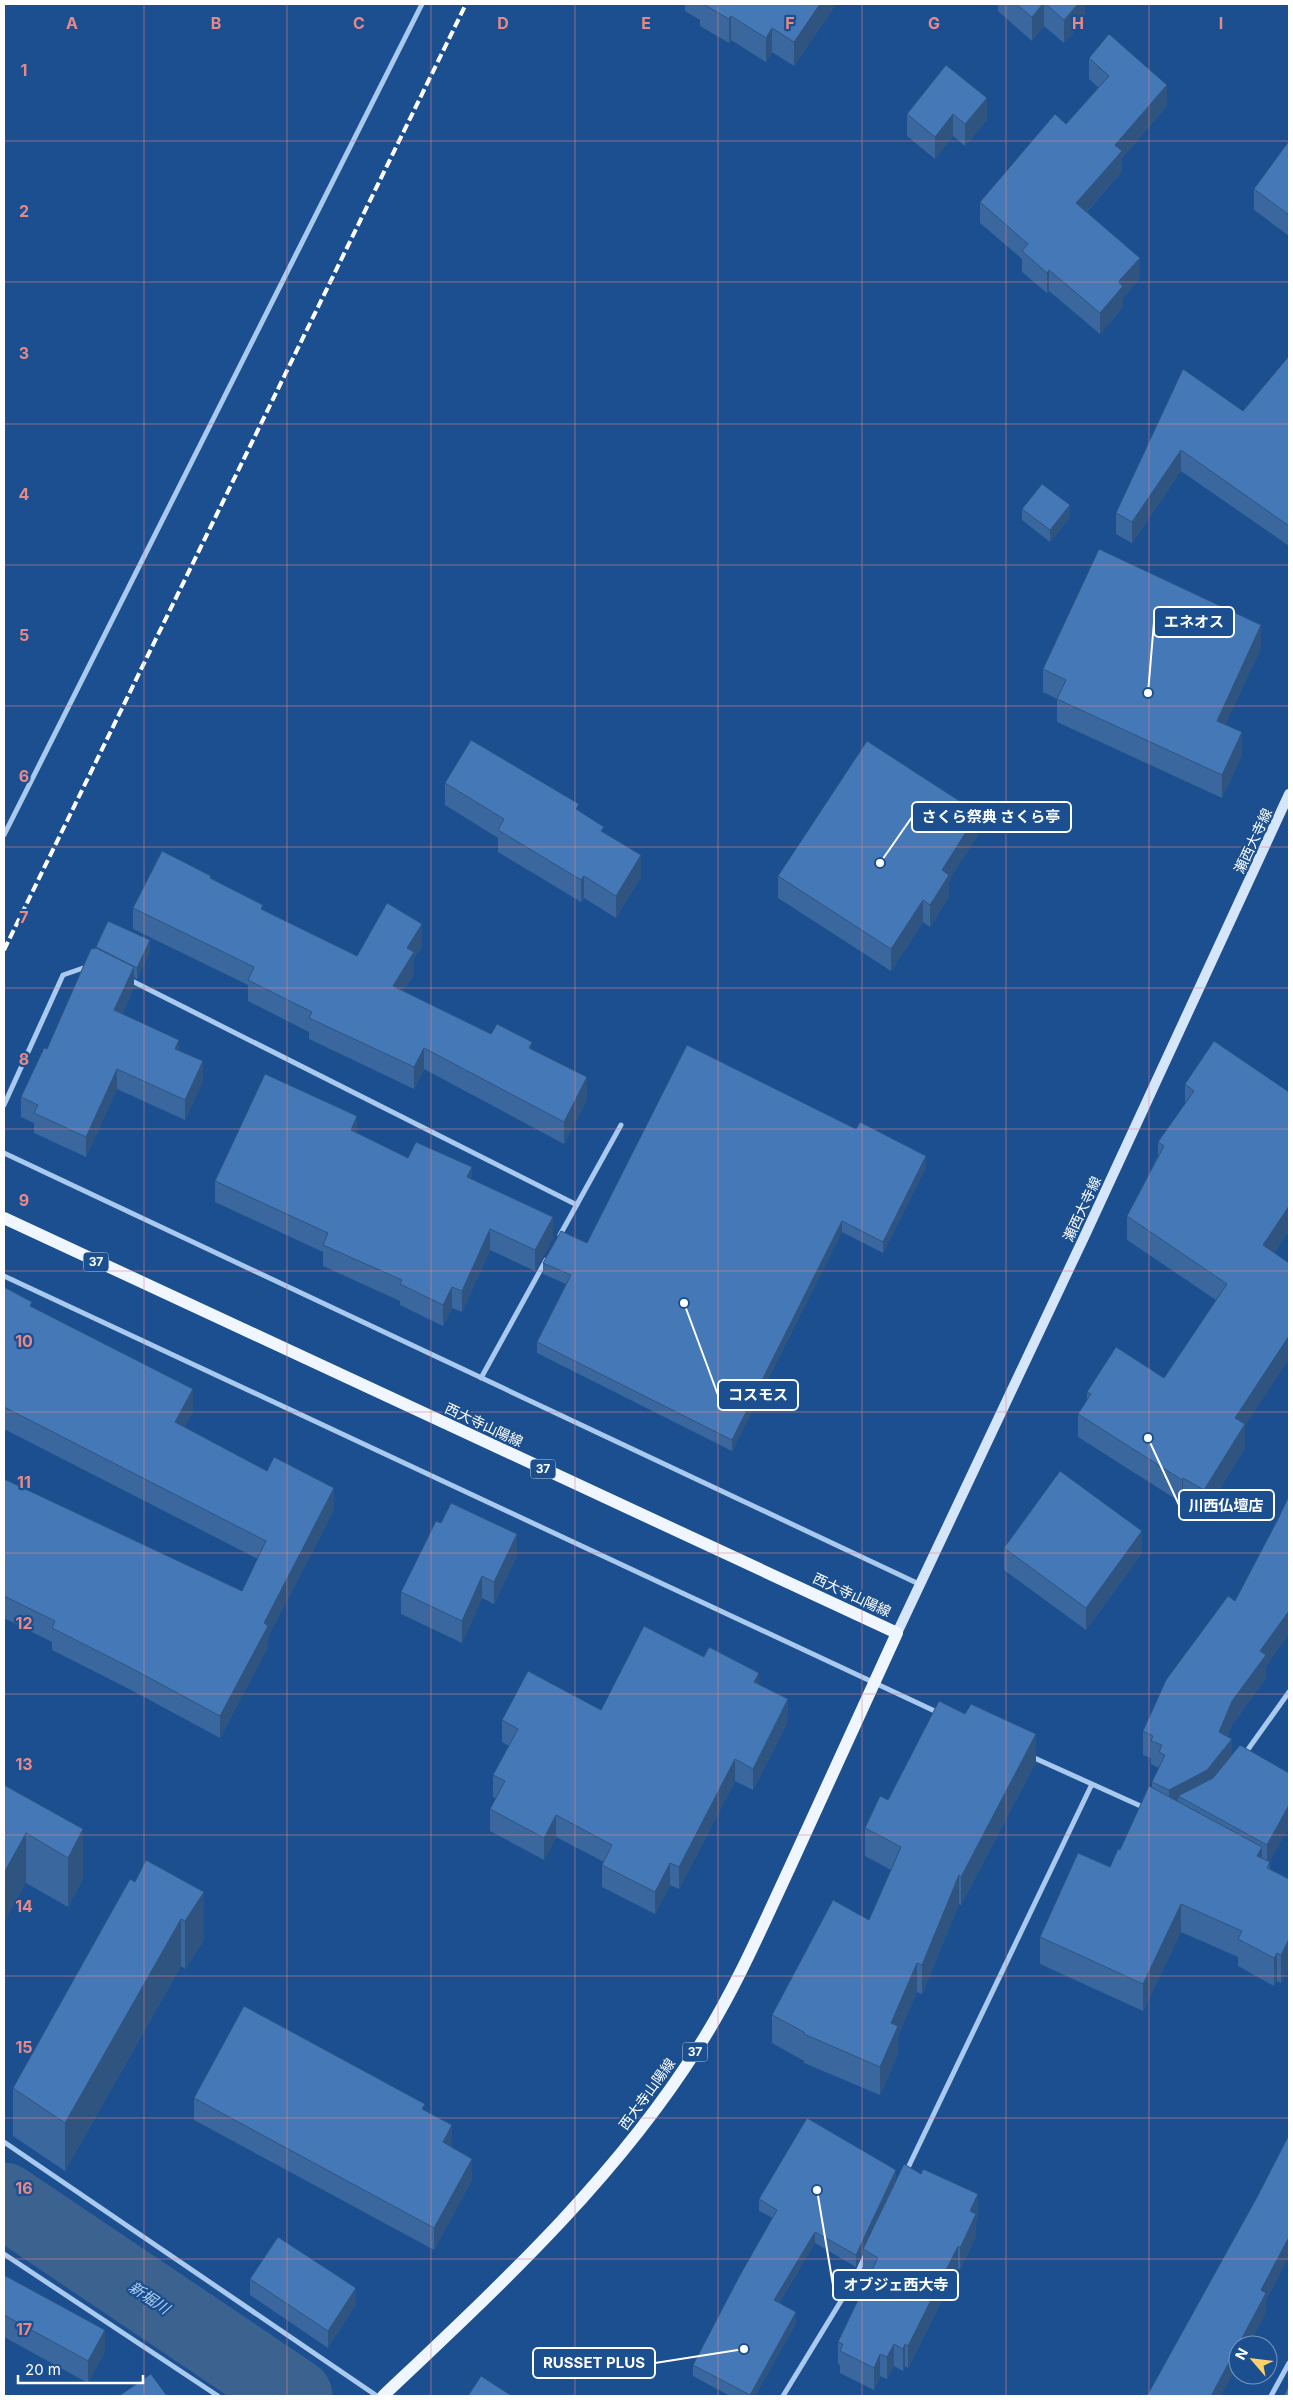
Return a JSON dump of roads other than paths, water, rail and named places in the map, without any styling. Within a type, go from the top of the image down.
[{"type":"main road","name":"瀬西大寺線","points":[[897,1633],[1078,1250],[1289,794]]},
{"type":"main road","name":"西大寺山陽線","points":[[4,1218],[189,1306],[897,1633],[746,1962],[700,2046],[647,2121],[588,2193],[506,2280],[384,2396]]},
{"type":"street","points":[[4,835],[422,4]]},
{"type":"street","points":[[4,1105],[63,975],[96,963]]},
{"type":"street","points":[[123,976],[577,1205]]},
{"type":"street","points":[[558,1240],[621,1125]]},
{"type":"street","points":[[4,1153],[919,1584]]},
{"type":"street","points":[[481,1378],[548,1257]]},
{"type":"street","points":[[4,1276],[874,1684],[944,1715]]},
{"type":"street","points":[[1239,1761],[1289,1692]]},
{"type":"street","points":[[1022,1752],[1152,1810]]},
{"type":"street","points":[[902,2180],[1092,1784]]},
{"type":"street","points":[[4,2142],[377,2396]]},
{"type":"street","points":[[783,2396],[855,2278],[868,2251]]},
{"type":"street","points":[[4,2254],[218,2396]]},
{"type":"street","points":[[1271,2396],[1289,2363]]},
{"type":"waterway","name":"新堀川","points":[[4,2200],[295,2396]]},
{"type":"railway","points":[[4,950],[466,4]]},
{"type":"place","name":"エネオス","points":[[1148,693]]},
{"type":"place","name":"さくら祭典 さくら亭","points":[[880,863]]},
{"type":"place","name":"コスモス","points":[[684,1303]]},
{"type":"place","name":"川西仏壇店","points":[[1148,1438]]},
{"type":"place","name":"オブジェ西大寺","points":[[817,2190]]},
{"type":"place","name":"RUSSET PLUS","points":[[744,2349]]}]
